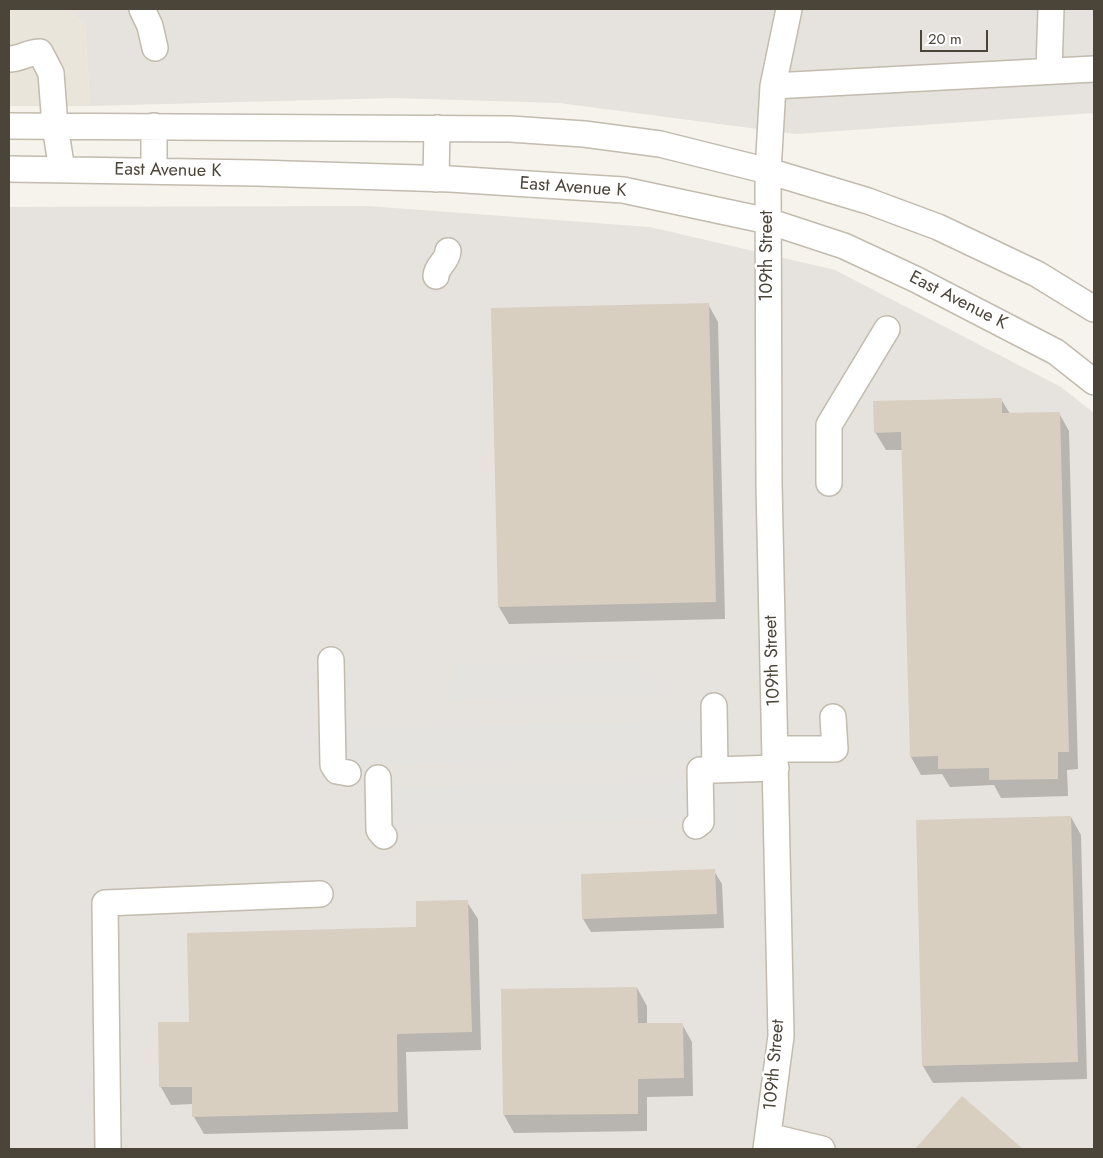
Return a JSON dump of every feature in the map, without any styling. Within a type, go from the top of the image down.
[{"type":"street","points":[[142,9],[150,26],[155,48]]},
{"type":"street","name":"109th Street","points":[[767,1143],[780,1036],[776,758],[769,484],[768,171],[773,86],[789,9]]},
{"type":"street","points":[[1049,71],[1051,9]]},
{"type":"street","points":[[9,59],[16,59],[32,52],[40,52],[51,73],[55,126],[62,170]]},
{"type":"street","points":[[773,86],[1094,69]]},
{"type":"street","points":[[9,126],[437,128],[584,134],[660,144],[768,171],[868,201],[938,227],[1037,274],[1094,309]]},
{"type":"street","points":[[154,126],[154,171]]},
{"type":"street","points":[[436,179],[437,128]]},
{"type":"street","name":"East Avenue K","points":[[9,170],[154,171],[436,179],[623,190],[768,221],[844,246],[921,282],[1056,352],[1094,382]]},
{"type":"street","points":[[436,276],[438,268],[446,260],[448,251]]},
{"type":"street","points":[[828,483],[829,425],[887,329]]},
{"type":"street","points":[[331,660],[333,765],[340,773],[348,773]]},
{"type":"street","points":[[714,706],[715,770],[835,749],[834,716]]},
{"type":"street","points":[[696,826],[701,822],[700,770]]},
{"type":"street","points":[[378,778],[379,830],[384,836]]},
{"type":"street","points":[[108,1149],[105,903],[320,894]]},
{"type":"street","points":[[767,1143],[822,1149]]},
{"type":"shaded area","points":[[9,9],[65,9],[85,24],[90,106],[9,106]]},
{"type":"shaded area","points":[[65,9],[1094,9],[1094,113],[796,134],[559,103],[393,98],[90,106],[85,24]]},
{"type":"shaded area","points":[[368,206],[650,227],[835,270],[1061,387],[1094,413],[1094,1149],[9,1149],[9,207]]},
{"type":"shaded area","points":[[641,660],[641,678],[660,677],[660,695],[447,700],[446,682],[455,681],[455,664]]},
{"type":"shaded area","points":[[698,721],[700,758],[346,765],[346,728]]},
{"type":"shaded area","points":[[691,781],[692,818],[394,826],[394,788]]},
{"type":"shaded area","points":[[717,785],[733,785],[734,839],[718,840]]},
{"type":"building","points":[[709,303],[716,602],[498,607],[491,308]]},
{"type":"building","points":[[1002,398],[1002,413],[1060,412],[1069,752],[1058,752],[1058,779],[989,780],[989,768],[938,769],[938,756],[910,757],[901,432],[874,433],[873,401]]},
{"type":"building","points":[[1071,816],[1078,1062],[922,1066],[916,820]]},
{"type":"building","points":[[715,869],[717,914],[582,919],[581,874]]},
{"type":"building","points":[[468,900],[472,1032],[397,1034],[398,1112],[192,1117],[192,1087],[159,1087],[158,1022],[189,1022],[187,933],[416,927],[416,901]]},
{"type":"building","points":[[637,987],[638,1023],[683,1023],[684,1078],[638,1079],[638,1114],[503,1115],[501,989]]},
{"type":"building","points":[[962,1096],[1023,1149],[915,1149]]}]
